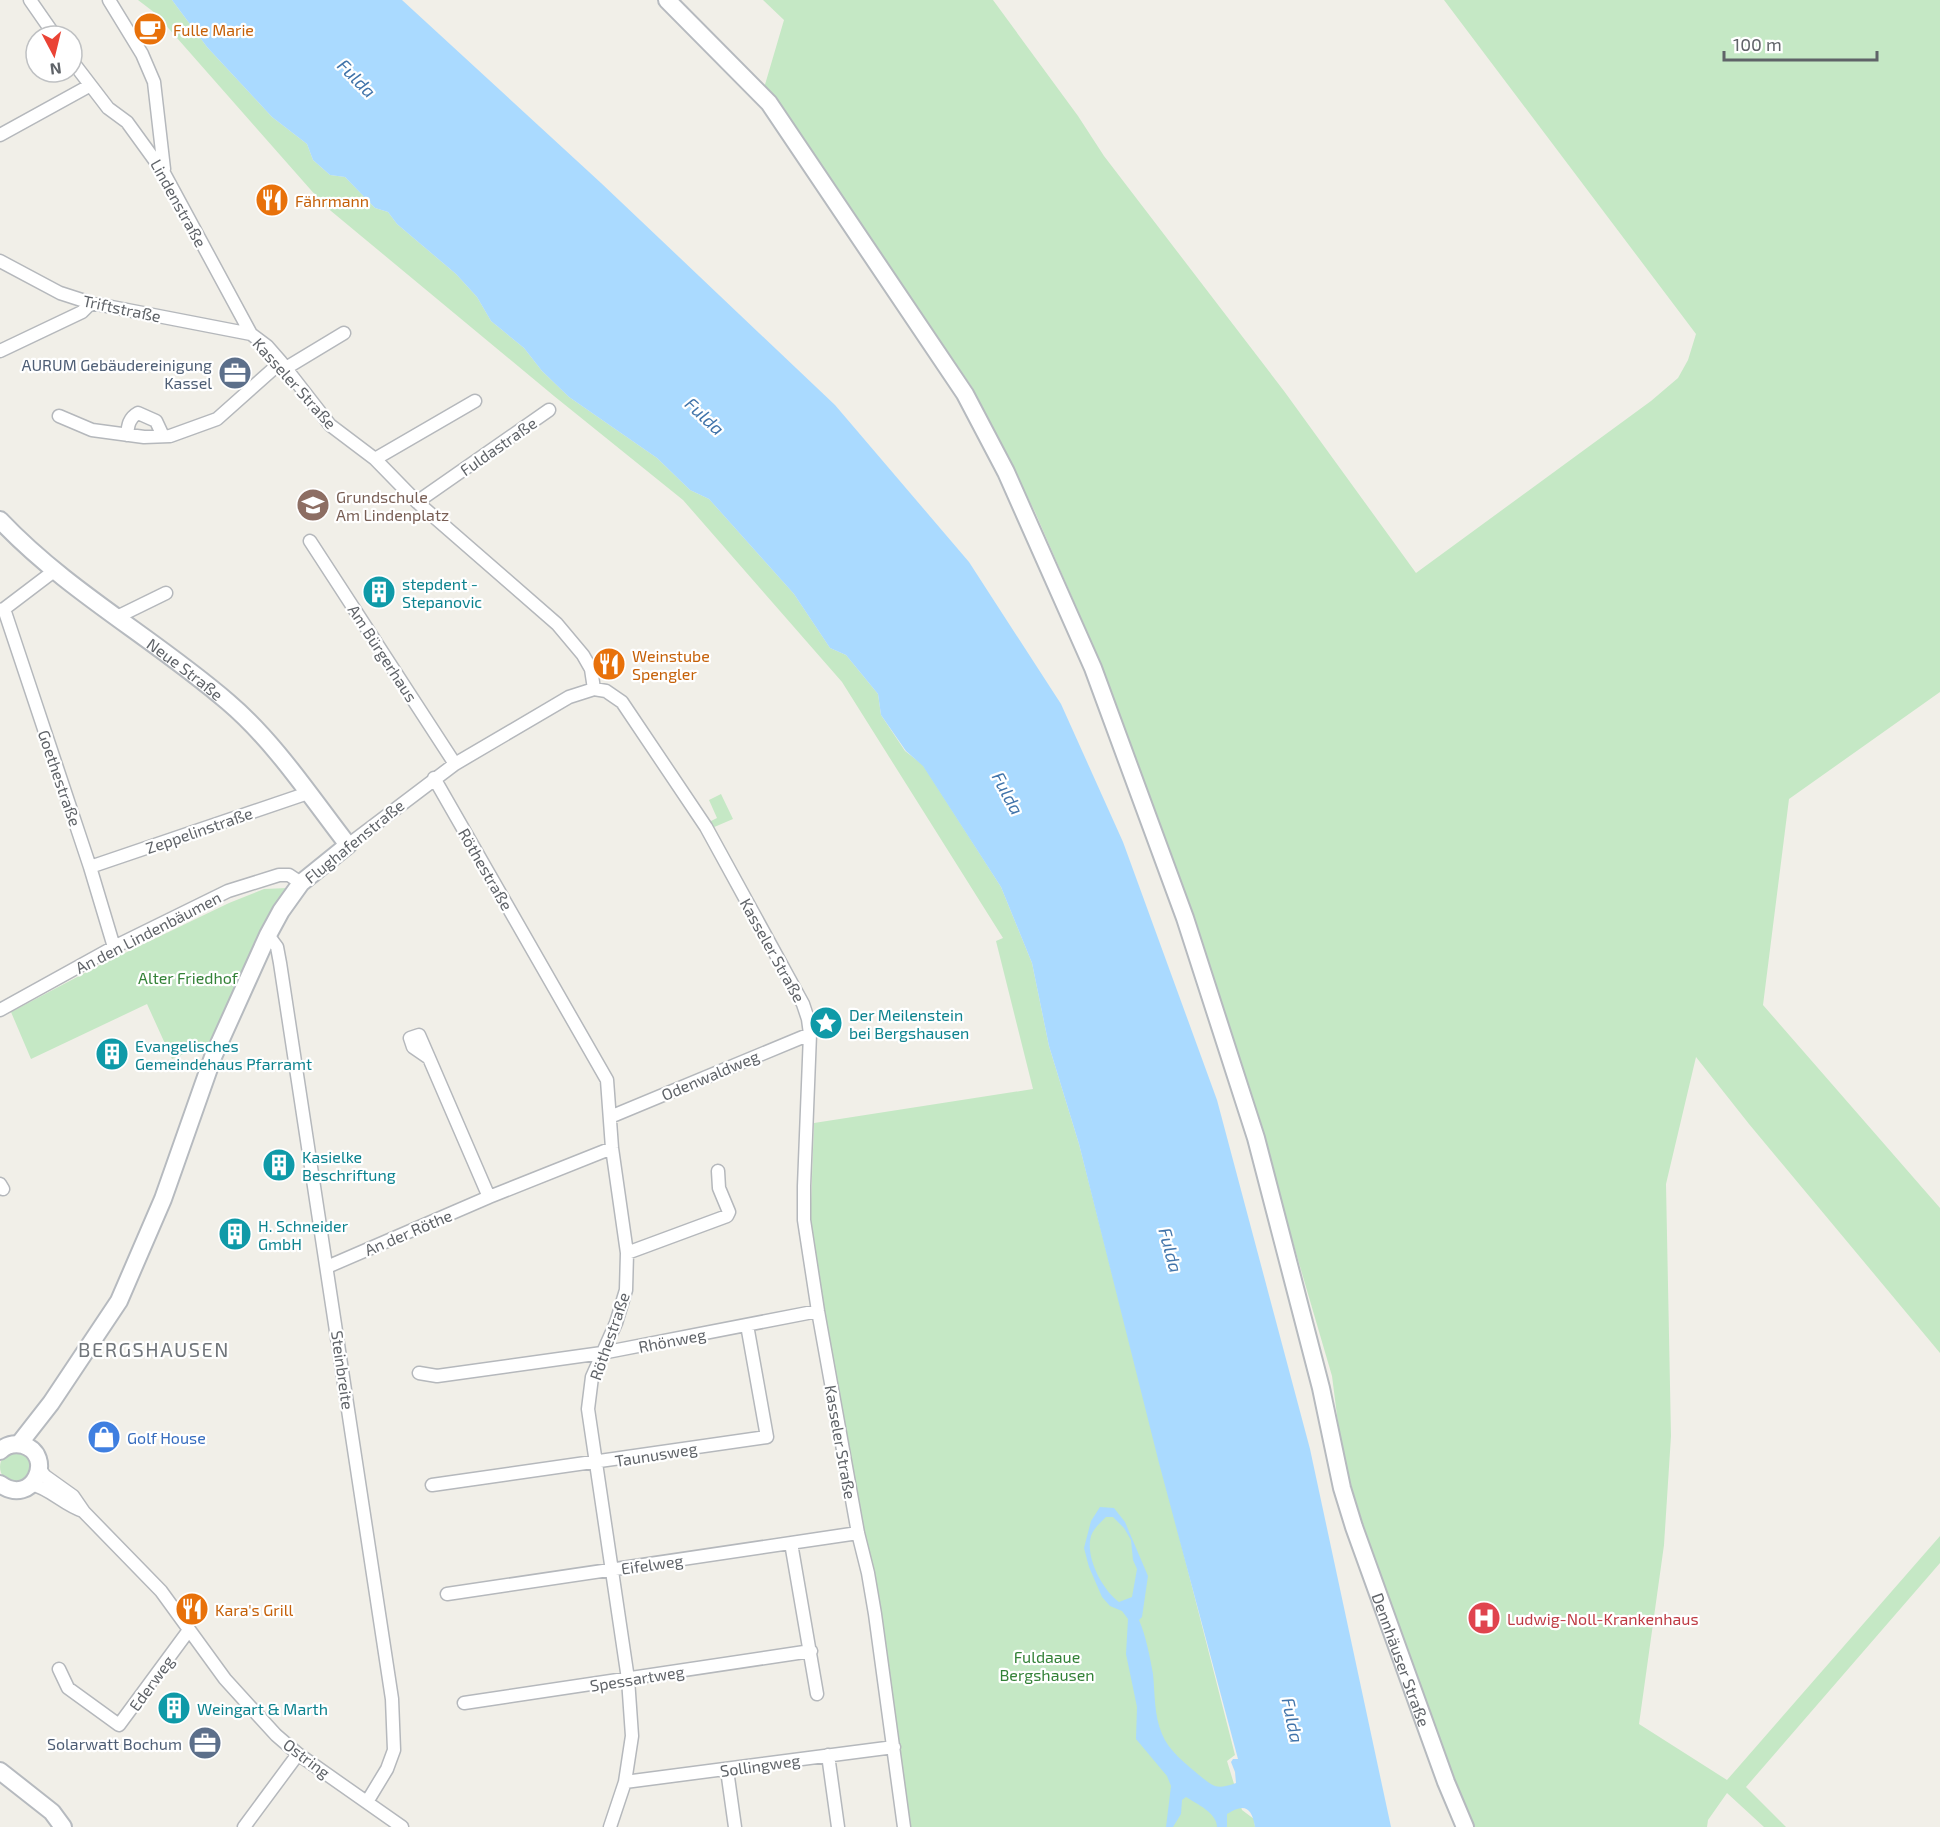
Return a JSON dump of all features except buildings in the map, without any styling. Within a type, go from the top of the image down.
[{"type":"street","points":[[30,0],[47,24]]},
{"type":"street","points":[[109,0],[142,54],[154,82],[165,173]]},
{"type":"street","name":"Dennhäuser Straße","points":[[667,0],[769,103],[965,394],[1006,472],[1093,668],[1185,918],[1257,1138],[1321,1388],[1342,1488],[1354,1527],[1442,1771],[1465,1827]]},
{"type":"street","name":"Lindenstraße","points":[[84,79],[108,108],[127,122],[165,173],[251,333]]},
{"type":"street","points":[[0,135],[89,86]]},
{"type":"street","name":"Triftstraße","points":[[0,261],[60,293],[91,303],[251,333]]},
{"type":"street","points":[[0,351],[82,312],[91,303]]},
{"type":"street","name":"Kasseler Straße","points":[[251,333],[267,346],[330,425],[375,459],[417,502],[557,624],[591,669],[594,689],[606,691],[622,702],[706,827],[803,1004],[810,1034],[803,1204],[818,1311],[873,1604],[904,1827]]},
{"type":"street","points":[[59,416],[92,430],[144,437],[170,436],[217,419],[283,365],[344,333]]},
{"type":"street","points":[[375,459],[475,401]]},
{"type":"street","name":"Fuldastraße","points":[[417,502],[549,410]]},
{"type":"street","points":[[127,435],[128,424],[138,413],[156,421],[163,436]]},
{"type":"street","name":"Neue Straße","points":[[0,520],[25,547],[54,571],[229,703],[262,736],[348,845]]},
{"type":"street","name":"Am Bürgerhaus","points":[[310,541],[455,764]]},
{"type":"street","points":[[2,610],[54,571]]},
{"type":"street","points":[[117,617],[166,593]]},
{"type":"street","name":"Goethestraße","points":[[2,610],[90,867],[114,947]]},
{"type":"street","name":"Flughafenstraße","points":[[11,1448],[51,1403],[119,1301],[163,1199],[213,1057],[268,935],[281,911],[301,883],[455,764],[569,698],[594,689]]},
{"type":"street","name":"Röthestraße","points":[[434,778],[607,1080],[612,1148],[627,1253],[626,1290],[616,1323],[592,1377],[588,1409],[628,1679],[632,1736],[625,1782],[610,1827]]},
{"type":"street","name":"Zeppelinstraße","points":[[90,867],[308,793]]},
{"type":"street","name":"An den Lindenbäumen","points":[[0,1010],[114,947],[228,891],[266,877],[289,875],[301,883]]},
{"type":"street","name":"Steinbreite","points":[[268,935],[277,947],[280,963],[389,1679],[394,1750],[387,1769],[367,1802]]},
{"type":"street","name":"Odenwaldweg","points":[[610,1117],[810,1034]]},
{"type":"street","points":[[429,1058],[489,1197]]},
{"type":"street","name":"An der Röthe","points":[[327,1267],[489,1197],[612,1148]]},
{"type":"street","points":[[627,1253],[728,1216],[729,1212],[719,1188],[718,1171]]},
{"type":"street","name":"Rhönweg","points":[[419,1373],[436,1376],[602,1353],[818,1311]]},
{"type":"street","name":"Taunusweg","points":[[432,1485],[767,1437],[747,1325]]},
{"type":"street","points":[[0,1502],[8,1493],[7,1487],[20,1490],[31,1485],[36,1479],[39,1468],[36,1456],[11,1448]]},
{"type":"street","name":"Ostring","points":[[39,1468],[45,1476],[73,1496],[84,1512],[161,1591],[225,1679],[276,1736],[402,1827]]},
{"type":"street","name":"Ostring","points":[[31,1485],[45,1489],[65,1503],[84,1512]]},
{"type":"street","name":"Eifelweg","points":[[447,1594],[858,1533]]},
{"type":"street","points":[[791,1543],[817,1694]]},
{"type":"street","name":"Ederweg","points":[[58,1669],[68,1688],[119,1725],[189,1630]]},
{"type":"street","name":"Spessartweg","points":[[464,1703],[811,1651]]},
{"type":"street","name":"Sollingweg","points":[[625,1782],[894,1747]]},
{"type":"street","points":[[244,1827],[298,1754]]},
{"type":"street","points":[[828,1755],[838,1827]]},
{"type":"street","points":[[727,1770],[735,1827]]},
{"type":"street","points":[[0,1771],[52,1812],[63,1827]]},
{"type":"green space","name":"Fuldaaue Bergshausen","points":[[138,0],[172,0],[207,47],[272,117],[307,144],[313,160],[330,175],[345,177],[375,208],[388,212],[397,224],[456,274],[477,297],[491,321],[524,348],[542,371],[569,397],[657,458],[690,490],[709,499],[794,594],[830,648],[846,655],[878,694],[881,715],[905,751],[923,765],[1001,887],[1032,963],[1049,1046],[1079,1144],[1235,1755],[1227,1761],[1242,1810],[1254,1819],[1255,1827],[909,1827],[886,1657],[810,1231],[814,1123],[1033,1089],[996,941],[1003,938],[842,682],[683,500],[325,206],[155,13]]},
{"type":"green space","points":[[763,0],[993,0],[1078,116],[1104,156],[1284,391],[1416,573],[1651,401],[1678,378],[1688,360],[1696,334],[1444,0],[1940,0],[1940,692],[1789,799],[1763,1005],[1940,1208],[1940,1353],[1696,1057],[1666,1184],[1671,1436],[1664,1545],[1639,1724],[1727,1780],[1940,1536],[1940,1563],[1746,1787],[1786,1827],[1764,1827],[1727,1793],[1708,1820],[1707,1827],[1471,1827],[1346,1486],[1332,1376],[1249,1092],[1095,650],[1035,512],[972,387],[764,88],[784,20]]},
{"type":"green space","points":[[721,794],[733,819],[712,828],[709,822],[717,818],[709,800]]},
{"type":"green space","name":"Alter Friedhof","points":[[288,888],[256,943],[216,1040],[172,1059],[147,1004],[31,1059],[11,1012],[98,966],[229,903],[264,889]]},
{"type":"green space","points":[[16,1451],[27,1456],[32,1467],[27,1478],[16,1483],[5,1478],[0,1467],[5,1456]]},
{"type":"water","name":"Fulda","points":[[172,0],[402,0],[601,183],[835,405],[969,562],[1061,704],[1123,842],[1217,1100],[1310,1449],[1391,1827],[1255,1827],[1252,1815],[1243,1808],[1227,1814],[1227,1827],[1217,1827],[1210,1813],[1186,1797],[1182,1800],[1181,1814],[1173,1827],[1166,1827],[1171,1786],[1167,1776],[1136,1739],[1137,1707],[1126,1654],[1128,1619],[1122,1611],[1110,1606],[1102,1597],[1089,1567],[1084,1548],[1091,1521],[1100,1507],[1114,1508],[1125,1522],[1148,1576],[1142,1617],[1139,1620],[1152,1667],[1155,1704],[1165,1740],[1183,1761],[1208,1782],[1219,1787],[1236,1783],[1231,1762],[1233,1759],[1238,1759],[1159,1463],[1079,1144],[1049,1046],[1032,963],[1001,887],[923,766],[906,751],[881,715],[878,694],[846,655],[830,648],[794,594],[709,499],[690,490],[657,458],[569,397],[542,371],[524,348],[491,321],[477,297],[456,274],[397,224],[388,212],[375,208],[345,177],[330,175],[313,160],[307,144],[272,117],[207,47]],"holes":[[[1106,1517],[1113,1517],[1124,1528],[1131,1540],[1133,1560],[1137,1569],[1132,1597],[1119,1602],[1101,1581],[1090,1553],[1091,1536],[1094,1530]]]},
{"type":"place","name":"Fulle Marie","points":[[150,29]]},
{"type":"place","name":"Fährmann","points":[[272,200]]},
{"type":"place","name":"AURUM Gebäudereinigung Kassel","points":[[235,373]]},
{"type":"place","name":"Grundschule Am Lindenplatz","points":[[313,505]]},
{"type":"place","name":"stepdent - Stepanovic","points":[[379,592]]},
{"type":"place","name":"Weinstube Spengler","points":[[609,664]]},
{"type":"place","name":"Der Meilenstein bei Bergshausen","points":[[826,1023]]},
{"type":"place","name":"Evangelisches Gemeindehaus Pfarramt","points":[[112,1054]]},
{"type":"place","name":"Kasielke Beschriftung","points":[[279,1165]]},
{"type":"place","name":"H. Schneider GmbH","points":[[235,1234]]},
{"type":"place","name":"Golf House","points":[[104,1437]]},
{"type":"place","name":"Kara's Grill","points":[[192,1609]]},
{"type":"place","name":"Ludwig-Noll-Krankenhaus","points":[[1484,1618]]},
{"type":"place","name":"Weingart & Marth","points":[[174,1708]]},
{"type":"place","name":"Solarwatt Bochum","points":[[205,1743]]},
{"type":"district","name":"BERGSHAUSEN","points":[[154,1349]]}]
